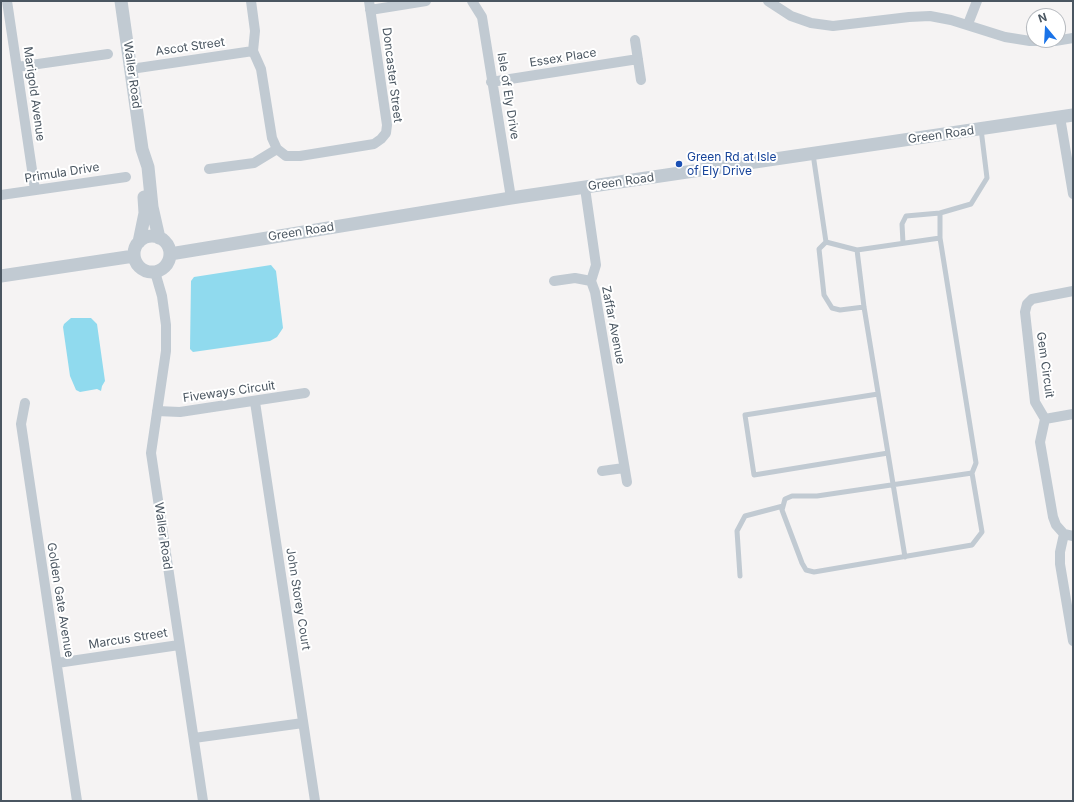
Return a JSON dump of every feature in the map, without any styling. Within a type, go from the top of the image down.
[{"type":"street","name":"Marigold Avenue","points":[[7,1],[36,190]]},
{"type":"street","name":"Waller Road","points":[[121,1],[142,149],[148,167],[152,207],[159,238]]},
{"type":"street","points":[[209,169],[254,163],[277,149],[272,138],[261,69],[254,51],[255,31],[251,1]]},
{"type":"street","points":[[370,5],[426,1]]},
{"type":"street","name":"Isle of Ely Drive","points":[[472,1],[482,17],[511,198]]},
{"type":"street","points":[[768,1],[791,16],[811,23],[833,26],[916,16],[930,16],[968,24],[1005,37],[1030,41],[1055,41],[1073,38]]},
{"type":"street","points":[[968,24],[977,1]]},
{"type":"street","name":"Doncaster Street","points":[[277,149],[286,156],[293,156],[352,148],[374,144],[386,133],[387,125],[370,5]]},
{"type":"street","points":[[635,40],[641,80]]},
{"type":"street","name":"Ascot Street","points":[[131,69],[254,51]]},
{"type":"street","points":[[17,67],[108,54]]},
{"type":"street","name":"Essex Place","points":[[492,82],[638,59]]},
{"type":"street","points":[[1067,116],[1073,194]]},
{"type":"street","name":"Green Road","points":[[170,254],[511,198],[1067,116]]},
{"type":"street","name":"Waller Road","points":[[139,242],[145,213],[141,166],[142,149]]},
{"type":"street","name":"Primula Drive","points":[[1,196],[126,177]]},
{"type":"street","name":"Zaffar Avenue","points":[[585,188],[596,265],[591,281],[595,292],[627,482]]},
{"type":"street","points":[[148,237],[159,238],[167,244],[170,254],[167,263],[160,270],[155,272],[141,269],[137,265],[134,256],[135,248],[139,242],[148,237]]},
{"type":"street","points":[[1,276],[134,256]]},
{"type":"street","name":"Waller Road","points":[[155,272],[162,296],[166,325],[166,351],[151,453],[203,801]]},
{"type":"street","points":[[554,281],[575,278],[591,281]]},
{"type":"street","name":"Gem Circuit","points":[[1045,419],[1035,402],[1025,312],[1027,304],[1032,299],[1073,291]]},
{"type":"street","name":"Fiveways Circuit","points":[[156,411],[180,412],[255,402],[305,393]]},
{"type":"street","name":"John Storey Court","points":[[255,402],[315,801]]},
{"type":"street","name":"Golden Gate Avenue","points":[[25,403],[20,424],[77,801]]},
{"type":"street","points":[[1073,414],[1045,419],[1040,442],[1053,517],[1056,525],[1068,535],[1060,552],[1060,564],[1073,641]]},
{"type":"street","points":[[602,471],[624,468]]},
{"type":"street","name":"Marcus Street","points":[[57,663],[179,644]]},
{"type":"street","points":[[194,738],[303,723]]},
{"type":"lane","points":[[903,243],[902,224],[906,216],[940,213],[971,204],[987,178],[981,129]]},
{"type":"lane","points":[[813,154],[826,242]]},
{"type":"lane","points":[[940,213],[940,239],[976,463],[972,473],[982,532],[972,545],[905,557],[814,572],[806,570],[802,563],[785,516],[783,506],[785,499],[792,496],[816,496],[972,473]]},
{"type":"lane","points":[[826,242],[857,250],[940,239]]},
{"type":"lane","points":[[826,242],[819,249],[824,296],[832,308],[840,310],[864,307]]},
{"type":"lane","points":[[857,250],[864,307],[905,557]]},
{"type":"lane","points":[[878,394],[744,415],[754,475],[888,453]]},
{"type":"lane","points":[[740,576],[737,531],[744,516],[783,506]]},
{"type":"water","points":[[271,265],[276,271],[283,328],[277,337],[270,341],[193,352],[190,349],[191,281],[194,277]]},
{"type":"water","points":[[71,318],[91,318],[97,324],[105,381],[101,391],[97,389],[80,392],[76,390],[70,376],[63,327],[64,324]]},
{"type":"place","name":"Green Rd at Isle of Ely Drive","points":[[679,164]]}]
